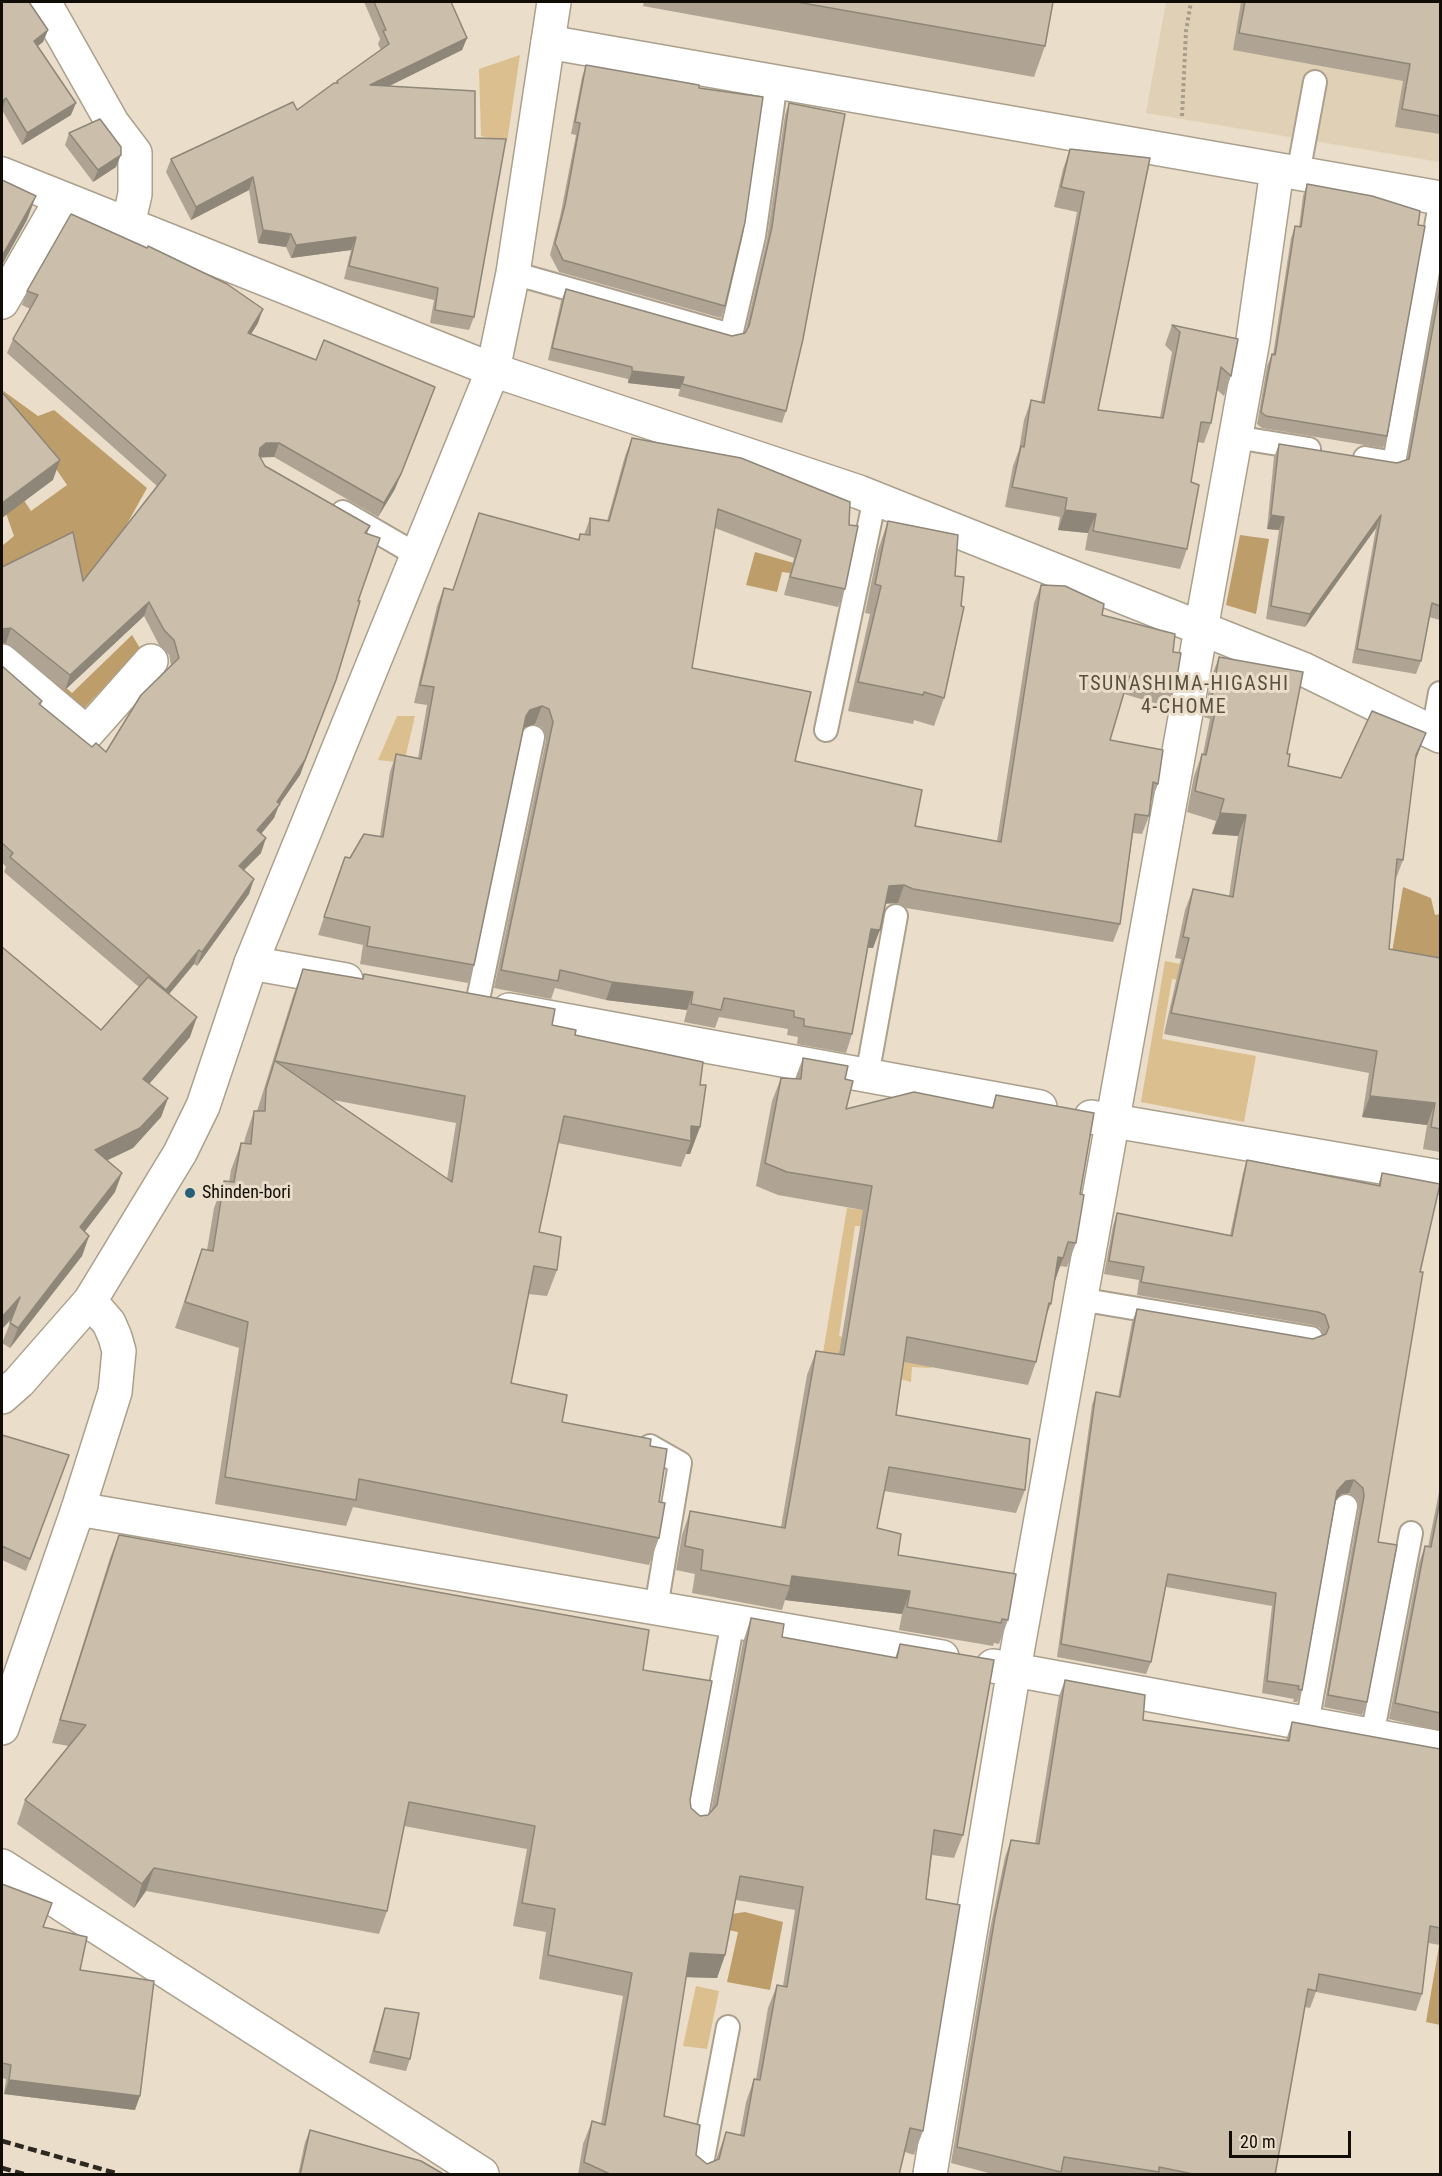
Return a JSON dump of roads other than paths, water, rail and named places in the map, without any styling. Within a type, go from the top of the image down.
[{"type":"street","points":[[44,2],[113,124],[135,153],[135,194],[128,225]]},
{"type":"street","points":[[2,1397],[19,1382],[90,1301],[180,1153],[203,1106],[251,963],[493,369],[513,273],[554,2]]},
{"type":"street","points":[[548,42],[1440,198]]},
{"type":"street","points":[[930,2175],[1014,1669],[1111,1120],[1199,629],[1287,172]]},
{"type":"street","points":[[2,174],[493,369],[875,498],[1303,669],[1437,734]]},
{"type":"street","points":[[2,302],[62,198]]},
{"type":"street","points":[[2,661],[87,733],[151,661]]},
{"type":"street","points":[[251,963],[375,986]]},
{"type":"street","points":[[443,998],[1440,1178]]},
{"type":"street","points":[[2,1728],[78,1509],[115,1392],[119,1352],[115,1337],[109,1323],[90,1301]]},
{"type":"street","points":[[78,1509],[1014,1669],[1440,1748]]},
{"type":"street","points":[[2,1866],[482,2175]]},
{"type":"lane","points":[[513,273],[731,335],[754,236],[776,82]]},
{"type":"lane","points":[[1287,172],[1315,82]]},
{"type":"lane","points":[[1348,456],[1394,463],[1440,204]]},
{"type":"lane","points":[[1235,436],[1326,452]]},
{"type":"lane","points":[[826,730],[875,498]]},
{"type":"lane","points":[[327,503],[417,555]]},
{"type":"lane","points":[[1437,734],[1440,693]]},
{"type":"lane","points":[[477,1004],[533,737]]},
{"type":"lane","points":[[867,1076],[896,916]]},
{"type":"lane","points":[[1080,1299],[1311,1338]]},
{"type":"lane","points":[[650,1446],[680,1462],[656,1608]]},
{"type":"lane","points":[[1307,1724],[1346,1506]]},
{"type":"lane","points":[[1372,1736],[1411,1533]]},
{"type":"lane","points":[[695,1826],[733,1621]]},
{"type":"lane","points":[[700,2175],[728,2027]]},
{"type":"railway","points":[[2,2141],[119,2174]]},
{"type":"railway","points":[[2,2168],[24,2174]]},
{"type":"place","name":"Shinden-bori","points":[[190,1193]]},
{"type":"district","name":"TSUNASHIMA-HIGASHI 4-CHOME","points":[[1184,696]]}]
